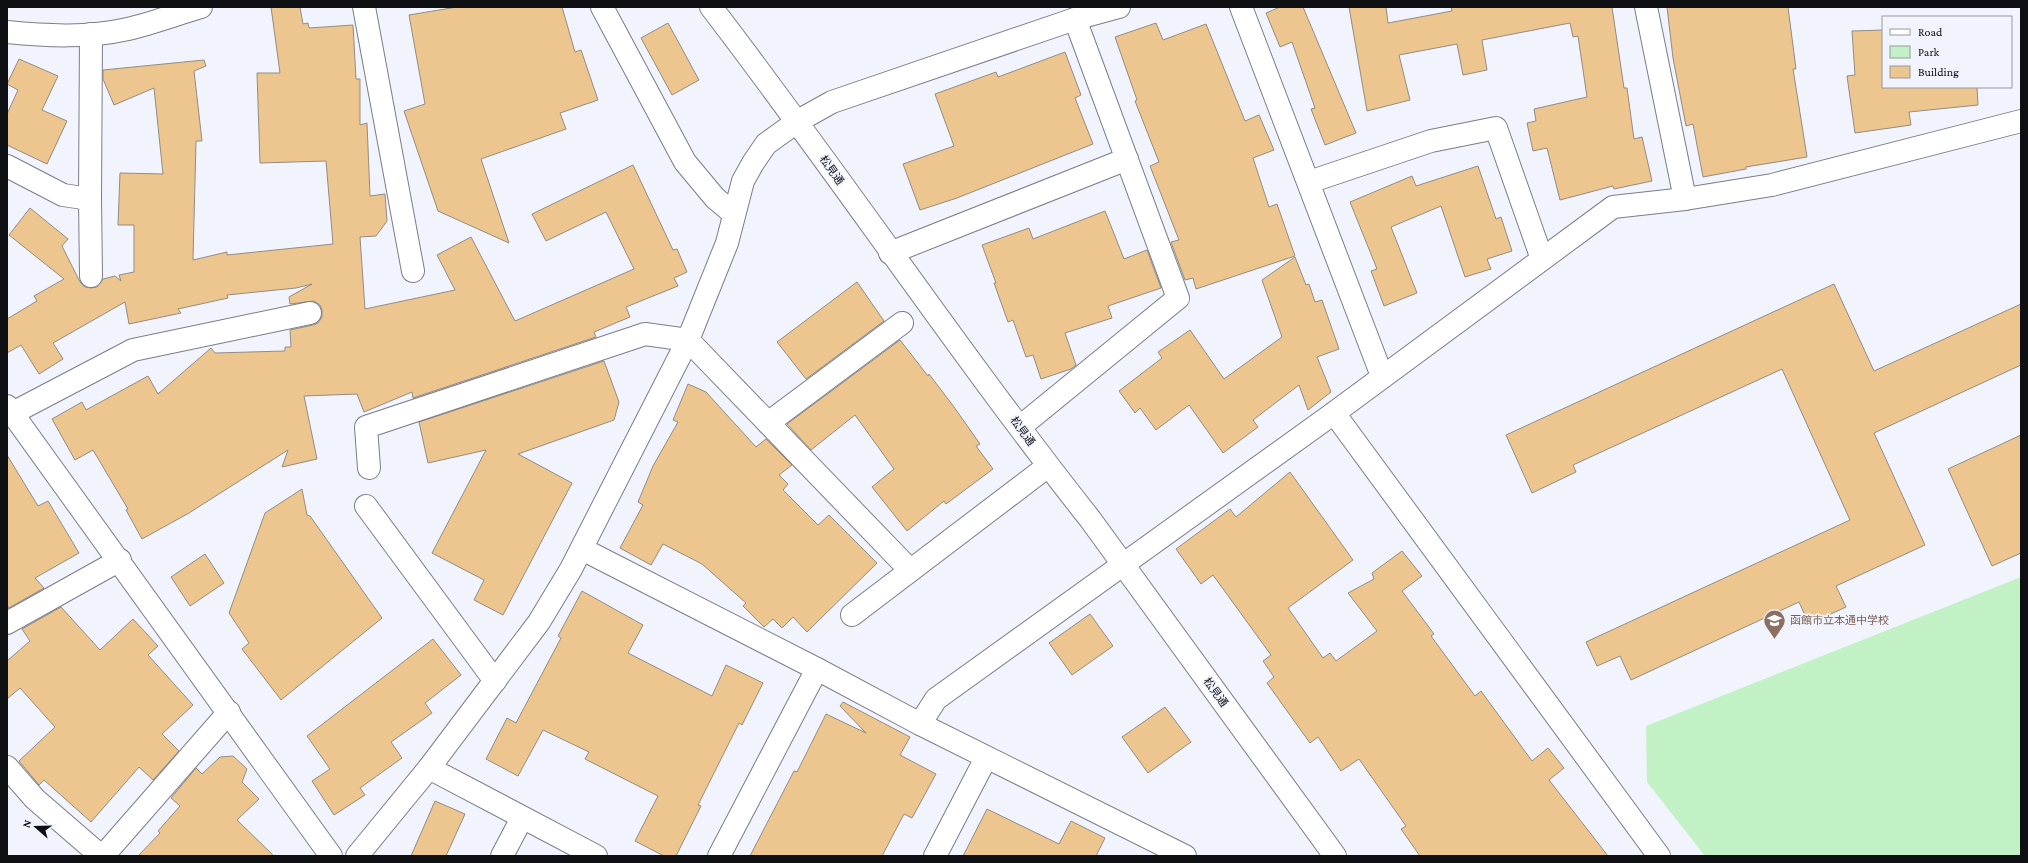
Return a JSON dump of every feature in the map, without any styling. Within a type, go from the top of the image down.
[{"type":"street","points":[[7,32],[54,37],[91,34],[128,29],[201,7]]},
{"type":"street","points":[[364,7],[413,271]]},
{"type":"street","points":[[602,7],[685,162],[715,198],[734,214]]},
{"type":"street","name":"松見通","points":[[711,7],[798,121],[890,253],[1123,565],[1336,856]]},
{"type":"street","points":[[357,856],[430,768],[539,622],[582,549],[688,340],[727,242],[743,181],[766,144],[798,121],[832,102],[1075,19],[1115,7]]},
{"type":"street","points":[[1241,7],[1382,376]]},
{"type":"street","points":[[1646,7],[1685,199]]},
{"type":"street","points":[[1020,427],[1178,298],[1075,19]]},
{"type":"street","points":[[91,34],[91,276]]},
{"type":"street","points":[[920,724],[936,699],[1334,413],[1382,376],[1613,207],[1685,199],[1772,185],[2021,121]]},
{"type":"street","points":[[1309,182],[1431,142],[1496,128],[1542,259]]},
{"type":"street","points":[[890,253],[1126,158]]},
{"type":"street","points":[[7,166],[63,195],[90,199]]},
{"type":"street","points":[[310,313],[134,350],[9,412],[120,560],[331,856]]},
{"type":"street","points":[[768,423],[902,322]]},
{"type":"street","points":[[369,468],[366,427],[644,334],[688,340],[910,570]]},
{"type":"street","points":[[1334,413],[1659,856]]},
{"type":"street","points":[[852,615],[1048,466]]},
{"type":"street","points":[[366,506],[495,681]]},
{"type":"street","points":[[582,549],[818,669],[1160,850],[1186,856]]},
{"type":"street","points":[[7,624],[120,560]]},
{"type":"street","points":[[719,856],[818,669]]},
{"type":"street","points":[[7,767],[35,799],[102,856],[229,712]]},
{"type":"street","points":[[935,856],[986,758]]},
{"type":"street","points":[[430,768],[596,856]]},
{"type":"street","points":[[502,856],[522,818]]},
{"type":"green space","points":[[2021,577],[2021,856],[1705,856],[1647,782],[1646,726]]},
{"type":"building","points":[[271,7],[300,7],[303,24],[308,23],[309,28],[353,25],[356,79],[360,79],[360,125],[367,123],[370,196],[385,194],[387,221],[376,236],[360,237],[365,309],[455,290],[437,255],[471,237],[515,321],[634,269],[606,212],[546,241],[532,214],[633,165],[673,250],[677,249],[687,272],[674,278],[678,286],[626,307],[630,317],[594,332],[596,337],[413,398],[412,392],[364,412],[357,394],[304,396],[317,459],[282,467],[288,450],[189,513],[142,539],[126,510],[128,509],[93,450],[75,460],[52,419],[82,402],[86,410],[148,376],[158,394],[211,348],[215,353],[285,351],[285,347],[291,347],[290,330],[318,323],[322,317],[320,305],[314,301],[290,304],[289,297],[312,284],[296,288],[227,295],[228,298],[178,309],[181,313],[129,324],[125,302],[53,343],[63,359],[39,374],[21,345],[7,353],[7,319],[37,301],[34,296],[64,279],[9,235],[30,208],[68,239],[62,246],[80,282],[85,287],[97,287],[103,279],[115,276],[121,281],[119,275],[134,272],[134,225],[118,225],[120,173],[163,174],[154,88],[114,105],[103,79],[103,70],[204,60],[206,66],[194,71],[202,141],[196,141],[193,260],[227,252],[227,255],[333,244],[326,161],[260,163],[257,73],[280,73]]},
{"type":"building","points":[[457,7],[562,7],[575,52],[581,50],[598,100],[560,113],[566,129],[481,159],[509,243],[438,211],[404,111],[425,104],[409,15]]},
{"type":"building","points":[[1280,7],[1303,7],[1356,133],[1325,145],[1311,109],[1315,108],[1292,42],[1280,47],[1266,13]]},
{"type":"building","points":[[1349,7],[1386,7],[1388,23],[1452,11],[1451,7],[1612,7],[1624,88],[1627,88],[1634,139],[1642,137],[1652,181],[1614,189],[1613,186],[1560,200],[1547,148],[1533,151],[1527,123],[1536,121],[1534,109],[1587,97],[1578,36],[1573,37],[1570,23],[1482,40],[1487,70],[1463,75],[1457,44],[1399,55],[1410,100],[1367,111]]},
{"type":"building","points":[[1667,7],[1788,7],[1796,69],[1793,69],[1807,157],[1746,167],[1746,169],[1703,177],[1693,124],[1686,126],[1673,58]]},
{"type":"building","points":[[668,23],[699,80],[672,95],[641,38]]},
{"type":"building","points":[[1156,23],[1163,40],[1206,24],[1245,121],[1259,115],[1274,150],[1253,158],[1269,207],[1277,204],[1295,256],[1196,289],[1193,278],[1185,280],[1171,242],[1179,240],[1150,166],[1159,162],[1135,101],[1137,100],[1115,37]]},
{"type":"building","points":[[1882,30],[1882,88],[1977,88],[1978,105],[1909,112],[1911,125],[1855,133],[1847,76],[1855,75],[1852,31]]},
{"type":"building","points":[[1065,52],[1081,95],[1075,98],[1093,144],[957,198],[920,210],[903,164],[954,146],[935,94],[996,72],[998,77]]},
{"type":"building","points":[[19,59],[58,76],[42,110],[67,121],[47,164],[7,145],[7,114],[18,90],[7,84]]},
{"type":"building","points":[[1478,166],[1496,219],[1501,217],[1512,251],[1487,259],[1491,269],[1465,277],[1441,206],[1391,227],[1417,293],[1384,306],[1371,271],[1377,269],[1350,202],[1412,176],[1416,186]]},
{"type":"building","points":[[1105,211],[1124,259],[1147,250],[1161,288],[1108,306],[1112,318],[1065,333],[1076,365],[1071,369],[1041,379],[1033,355],[1026,357],[1013,320],[1008,322],[982,245],[1029,228],[1033,239]]},
{"type":"building","points":[[1295,257],[1306,285],[1309,284],[1315,302],[1322,300],[1339,349],[1317,357],[1331,392],[1308,410],[1299,385],[1253,420],[1258,427],[1223,453],[1189,405],[1156,430],[1140,408],[1135,413],[1119,391],[1162,358],[1158,352],[1190,330],[1224,379],[1282,337],[1262,280]]},
{"type":"building","points":[[857,282],[884,321],[806,379],[777,342]]},
{"type":"building","points":[[1834,284],[1874,371],[2021,304],[2021,365],[1874,433],[1925,545],[1836,586],[1846,607],[1809,624],[1799,602],[1631,680],[1620,656],[1597,666],[1586,642],[1850,520],[1782,369],[1573,465],[1576,472],[1532,493],[1506,435]]},
{"type":"building","points":[[900,340],[928,376],[929,374],[954,407],[980,444],[976,446],[993,469],[946,504],[944,501],[907,531],[872,487],[894,469],[855,415],[811,450],[787,424]]},
{"type":"building","points":[[604,361],[619,402],[614,420],[518,454],[572,483],[503,615],[474,600],[484,580],[432,553],[486,450],[428,463],[419,422]]},
{"type":"building","points":[[688,384],[706,392],[756,447],[766,439],[792,465],[779,475],[788,484],[783,490],[818,525],[829,515],[877,563],[807,632],[793,617],[782,628],[773,619],[764,627],[743,606],[746,603],[702,564],[663,544],[651,565],[620,548],[643,505],[638,502],[653,466],[678,422],[673,420]]},
{"type":"building","points":[[2021,435],[2021,553],[1992,566],[1948,469]]},
{"type":"building","points":[[7,455],[38,506],[48,501],[79,553],[35,578],[44,588],[9,608],[7,605]]},
{"type":"building","points":[[1290,472],[1353,560],[1288,608],[1323,658],[1330,653],[1336,661],[1377,631],[1348,593],[1374,579],[1372,573],[1402,551],[1422,576],[1402,591],[1434,634],[1431,636],[1475,696],[1481,691],[1532,761],[1548,748],[1564,768],[1549,780],[1608,856],[1420,856],[1401,829],[1406,826],[1359,759],[1341,771],[1318,737],[1310,743],[1267,683],[1274,677],[1263,661],[1271,655],[1213,575],[1201,584],[1176,549],[1230,509],[1236,517]]},
{"type":"building","points":[[302,489],[307,515],[310,516],[382,618],[281,700],[242,649],[249,643],[229,613],[265,513]]},
{"type":"building","points":[[205,554],[224,583],[190,606],[171,577]]},
{"type":"building","points":[[582,591],[643,625],[628,653],[712,696],[726,665],[763,683],[742,725],[739,723],[698,805],[701,806],[676,856],[664,856],[635,841],[658,796],[585,759],[589,752],[543,730],[518,776],[486,759],[507,718],[516,723],[561,638],[558,636]]},
{"type":"building","points":[[61,607],[100,650],[133,619],[158,646],[148,655],[193,705],[162,734],[179,751],[153,780],[139,767],[91,822],[44,780],[39,785],[19,761],[55,727],[20,688],[7,699],[7,661],[30,641],[22,629]]},
{"type":"building","points":[[1090,614],[1113,646],[1072,675],[1049,643]]},
{"type":"building","points":[[433,639],[461,675],[425,703],[432,713],[391,742],[402,758],[360,788],[365,795],[334,815],[312,781],[330,769],[307,736]]},
{"type":"building","points":[[843,702],[910,737],[900,755],[936,774],[912,818],[904,814],[882,856],[750,856],[794,771],[797,772],[826,714],[866,733],[840,706]]},
{"type":"building","points":[[1165,707],[1191,742],[1148,773],[1122,737]]},
{"type":"building","points":[[233,756],[247,769],[242,782],[259,799],[237,820],[274,856],[138,856],[160,833],[158,831],[180,806],[171,798],[196,768],[202,774],[220,757]]},
{"type":"building","points":[[435,801],[465,814],[446,856],[411,856]]},
{"type":"building","points":[[987,809],[1059,844],[1071,821],[1105,838],[1096,856],[963,856]]},
{"type":"place","name":"函館市立本通中学校","points":[[1775,640]]}]
